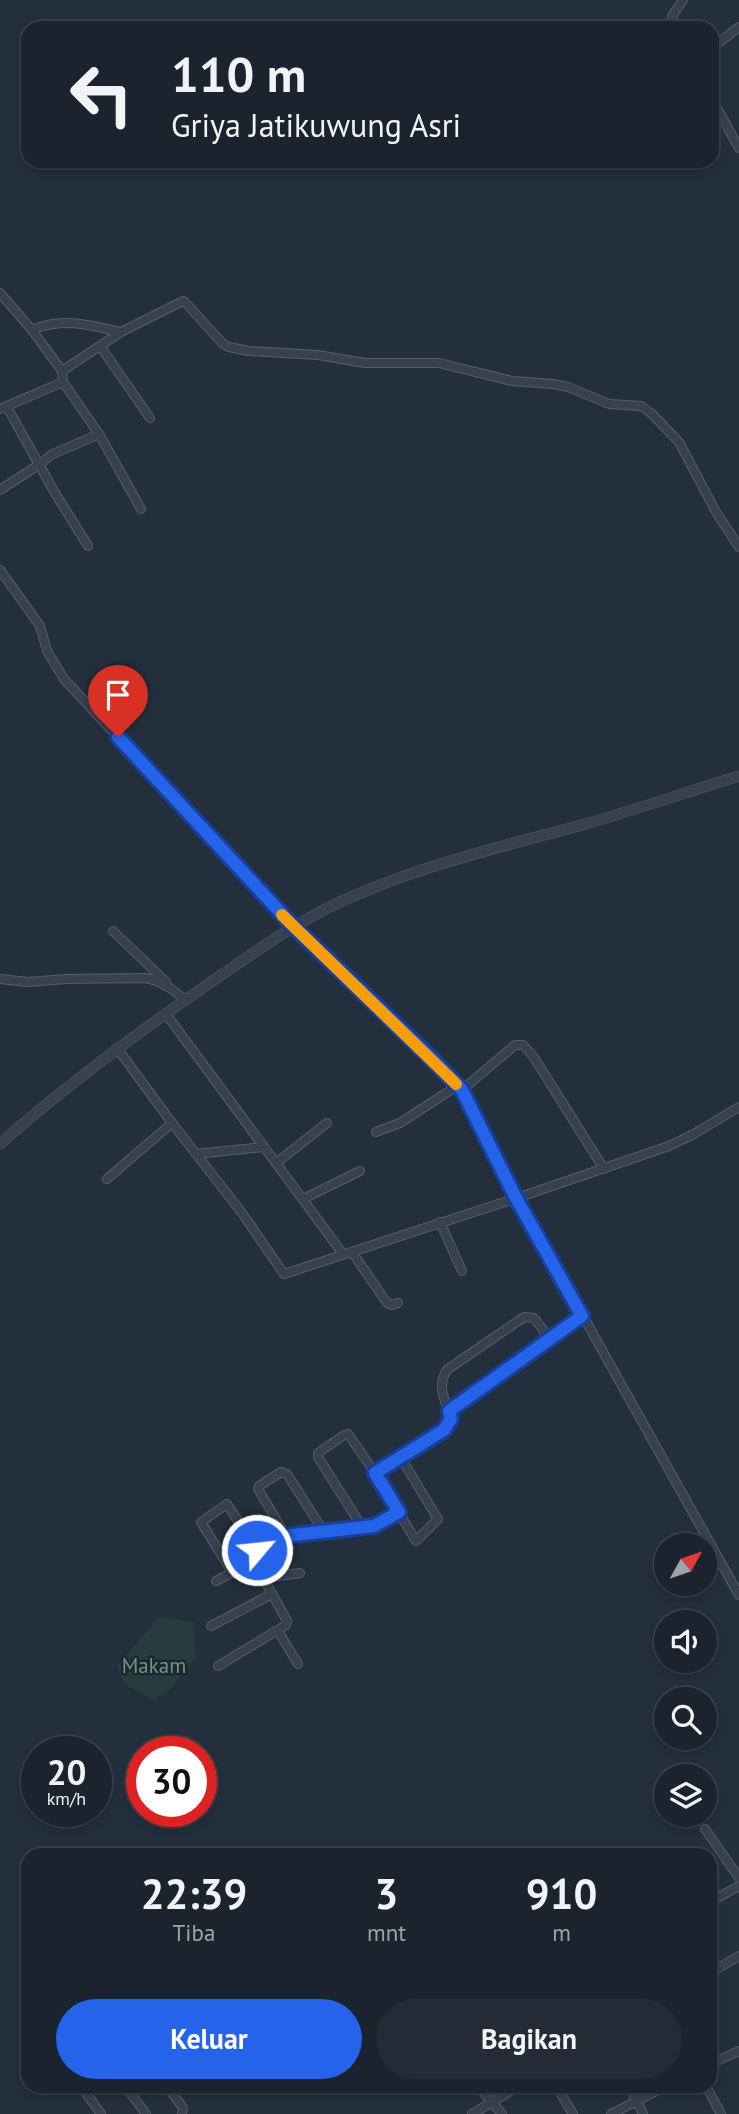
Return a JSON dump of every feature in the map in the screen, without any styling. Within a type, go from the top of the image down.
[{"type":"street","points":[[673,21],[672,16],[683,0]]},
{"type":"street","points":[[719,43],[739,27]]},
{"type":"street","points":[[719,112],[739,148]]},
{"type":"street","points":[[0,293],[62,371],[63,382],[99,433],[141,509]]},
{"type":"street","points":[[62,371],[121,332],[183,301],[223,344],[231,348],[318,355],[365,363],[439,362],[512,381],[568,387],[609,404],[640,406],[652,414],[679,442],[716,512],[739,547]]},
{"type":"street","points":[[32,330],[45,324],[65,322],[121,332]]},
{"type":"street","points":[[100,346],[150,418]]},
{"type":"street","points":[[63,382],[2,408],[40,464],[88,546]]},
{"type":"street","points":[[0,489],[51,455],[99,433]]},
{"type":"street","points":[[0,570],[40,626],[47,651],[64,679],[293,926],[459,1088],[516,1198],[739,1595]]},
{"type":"street","points":[[0,1144],[117,1048],[293,926],[341,902],[391,880],[739,776]]},
{"type":"street","points":[[113,930],[185,1000]]},
{"type":"street","points":[[0,979],[28,982],[145,978],[170,987]]},
{"type":"street","points":[[166,1014],[303,1199],[387,1303],[398,1303]]},
{"type":"street","points":[[376,1132],[400,1123],[459,1088],[515,1045],[523,1045],[533,1056],[604,1169]]},
{"type":"street","points":[[117,1048],[242,1213],[284,1274],[669,1146],[739,1107]]},
{"type":"street","points":[[107,1180],[172,1123]]},
{"type":"street","points":[[276,1163],[327,1123]]},
{"type":"street","points":[[196,1154],[264,1147]]},
{"type":"street","points":[[303,1199],[360,1171]]},
{"type":"street","points":[[440,1222],[462,1271]]},
{"type":"street","points":[[449,1411],[582,1316]]},
{"type":"street","points":[[375,1473],[444,1430],[451,1419],[443,1396],[442,1381],[448,1369],[524,1317],[534,1318],[550,1339]]},
{"type":"street","points":[[362,1527],[318,1453],[348,1434],[416,1541],[439,1520],[401,1458]]},
{"type":"street","points":[[286,1536],[258,1489],[281,1472],[287,1474],[324,1532]]},
{"type":"street","points":[[232,1572],[201,1522],[227,1504],[257,1550]]},
{"type":"street","points":[[218,1666],[284,1628],[287,1621],[254,1561],[259,1544],[264,1539],[374,1526],[399,1512]]},
{"type":"street","points":[[216,1581],[254,1561]]},
{"type":"street","points":[[263,1578],[300,1573]]},
{"type":"street","points":[[211,1626],[272,1594]]},
{"type":"street","points":[[278,1631],[298,1664]]},
{"type":"street","points":[[705,1829],[739,1878]]},
{"type":"street","points":[[717,1898],[739,1886]]},
{"type":"street","points":[[717,1969],[739,1956]]},
{"type":"street","points":[[717,2061],[739,2050]]},
{"type":"street","points":[[86,2093],[101,2114]]},
{"type":"street","points":[[130,2093],[146,2114]]},
{"type":"street","points":[[172,2093],[183,2108],[182,2114]]},
{"type":"street","points":[[484,2093],[502,2114]]},
{"type":"street","points":[[472,2114],[507,2093]]},
{"type":"street","points":[[560,2093],[573,2114]]},
{"type":"street","points":[[632,2093],[643,2114]]},
{"type":"street","points":[[611,2114],[652,2093]]},
{"type":"street","points":[[710,2093],[721,2114]]},
{"type":"green space","name":"Makam","points":[[159,1617],[193,1622],[196,1657],[172,1688],[154,1700],[124,1684],[117,1666]]},
{"type":"slow traffic","points":[[282,915],[456,1084]]},
{"type":"route","points":[[118,737],[293,926],[462,1090],[516,1198],[582,1316],[449,1411],[451,1419],[444,1430],[375,1473],[399,1512],[393,1517],[374,1526],[267,1538],[261,1541],[257,1550]]}]
